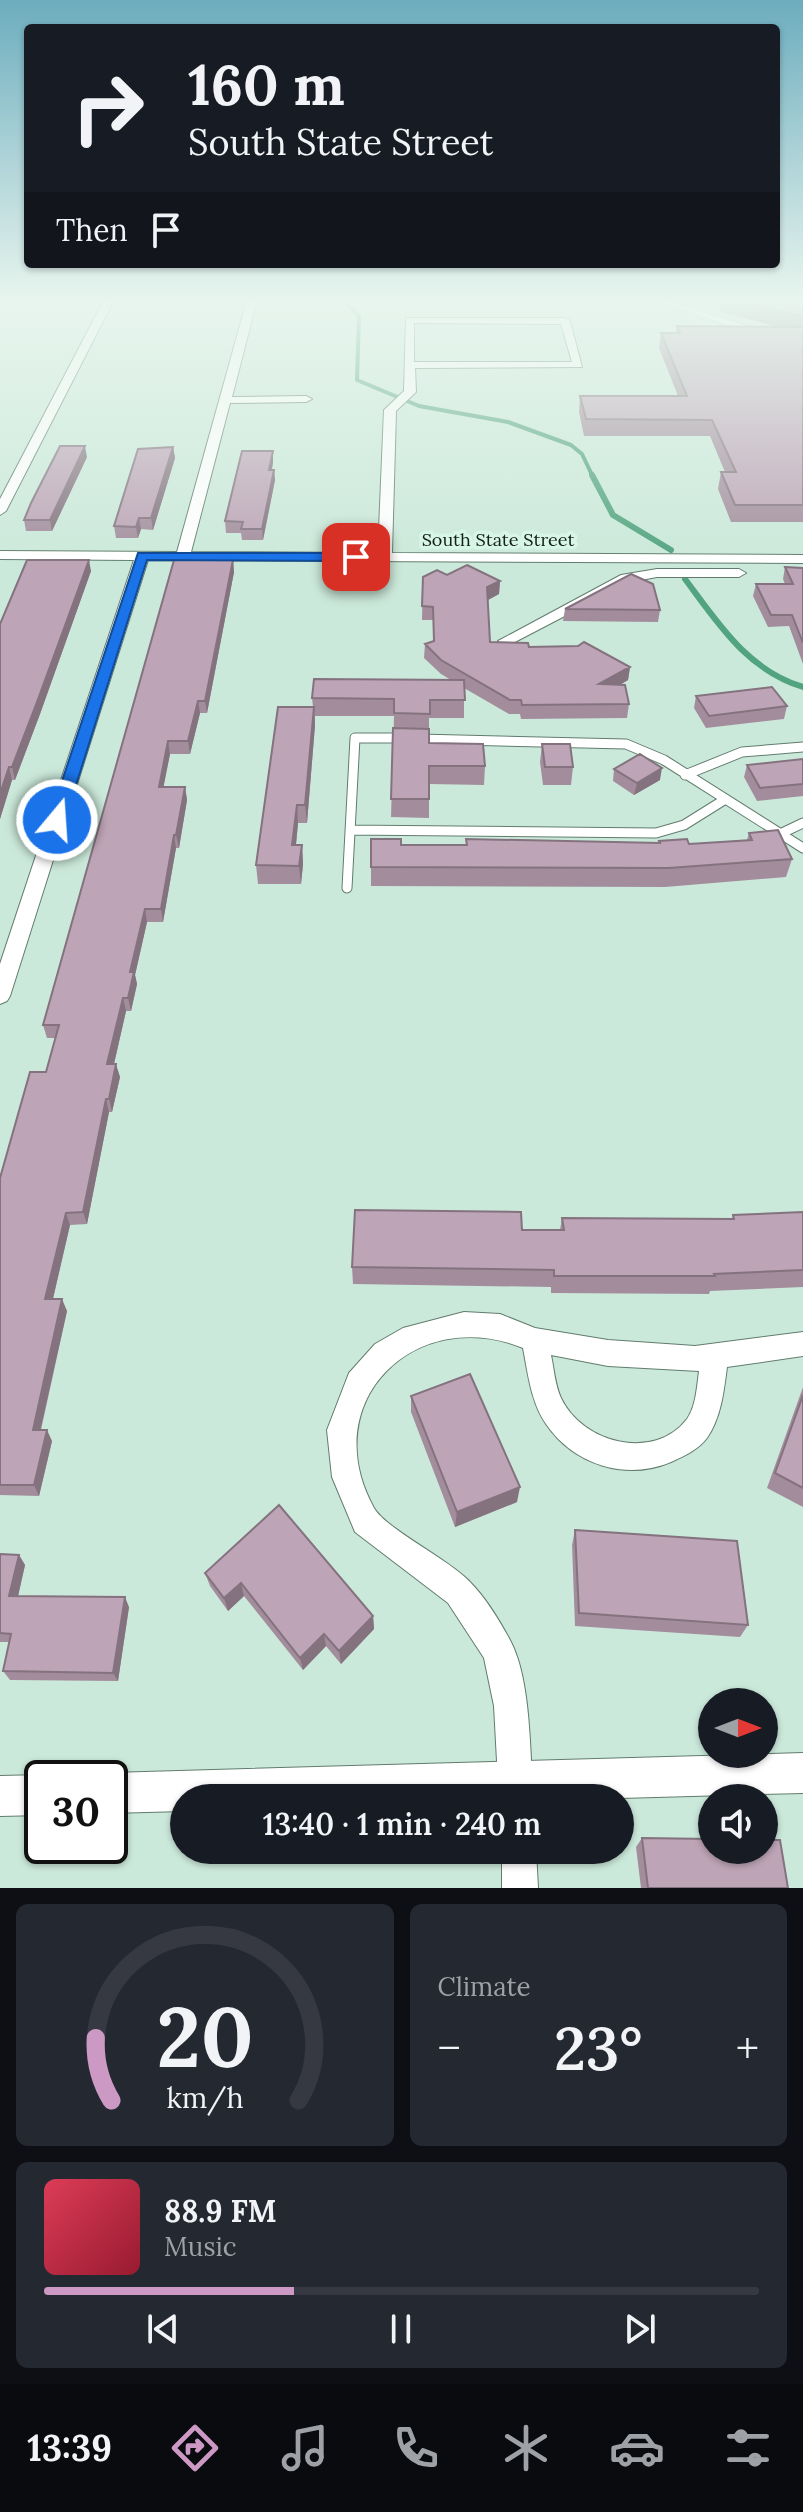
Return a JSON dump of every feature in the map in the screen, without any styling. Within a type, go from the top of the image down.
[{"type":"street","points":[[0,511],[63,388]]},
{"type":"street","points":[[183,556],[227,388]]},
{"type":"street","points":[[385,557],[390,410],[410,392],[410,388]]},
{"type":"street","points":[[224,400],[306,399]]},
{"type":"street","name":"South State Street","points":[[0,555],[803,559]]},
{"type":"street","points":[[0,996],[142,556]]},
{"type":"street","points":[[735,559],[744,573]]},
{"type":"street","points":[[506,641],[626,578],[657,573],[803,573]]},
{"type":"street","points":[[516,1784],[510,1706],[499,1652],[459,1592],[365,1522],[346,1477],[341,1430],[359,1382],[384,1353],[403,1340],[464,1324],[500,1326],[535,1340],[608,1353],[695,1359],[803,1344]]},
{"type":"street","points":[[535,1340],[552,1410],[576,1437],[601,1451],[629,1459],[656,1456],[681,1442],[697,1428],[708,1394],[715,1356]]},
{"type":"street","points":[[617,1784],[803,1773]]},
{"type":"street","points":[[128,1793],[170,1793]]},
{"type":"street","points":[[0,1796],[24,1795]]},
{"type":"street","points":[[519,1864],[520,1888]]},
{"type":"lane","points":[[347,888],[355,738],[612,742],[650,752],[803,848]]},
{"type":"lane","points":[[685,775],[730,753],[771,747],[803,747]]},
{"type":"lane","points":[[350,830],[656,833],[684,825],[724,800]]},
{"type":"lane","points":[[782,833],[803,823]]},
{"type":"building","points":[[684,388],[803,388],[803,505],[735,505],[721,472],[736,472],[712,420],[586,419],[580,396],[687,396]]},
{"type":"building","points":[[60,446],[85,446],[50,520],[24,520],[31,503]]},
{"type":"building","points":[[173,447],[151,518],[139,518],[136,527],[114,526],[138,449]]},
{"type":"building","points":[[242,451],[273,451],[269,470],[274,470],[262,529],[241,529],[243,522],[225,521]]},
{"type":"building","points":[[27,560],[89,560],[0,794],[0,624]]},
{"type":"building","points":[[174,560],[233,560],[205,701],[198,701],[188,741],[168,741],[159,787],[185,787],[161,909],[145,909],[130,972],[134,972],[128,998],[123,998],[107,1064],[116,1064],[83,1212],[66,1213],[45,1299],[62,1299],[33,1430],[47,1430],[34,1485],[0,1485],[0,1178],[30,1072],[46,1072],[59,1025],[43,1025]]},
{"type":"building","points":[[467,565],[500,581],[487,587],[490,642],[528,643],[529,647],[578,646],[584,642],[630,667],[599,684],[625,685],[629,704],[522,705],[521,700],[510,700],[441,660],[425,644],[434,641],[433,607],[422,606],[423,577],[437,570],[447,575]]},
{"type":"building","points":[[785,567],[803,568],[803,643],[792,615],[771,615],[756,584],[793,584]]},
{"type":"building","points":[[631,574],[653,584],[660,610],[565,609]]},
{"type":"building","points":[[314,679],[464,680],[465,700],[430,700],[430,714],[394,713],[394,699],[312,698]]},
{"type":"building","points":[[772,687],[787,706],[709,716],[696,696]]},
{"type":"building","points":[[278,707],[314,707],[305,805],[297,805],[292,845],[302,845],[299,866],[256,865]]},
{"type":"building","points":[[393,728],[429,729],[429,743],[483,744],[485,766],[429,766],[429,799],[391,799]]},
{"type":"building","points":[[542,744],[570,744],[573,767],[545,767]]},
{"type":"building","points":[[640,754],[662,768],[637,783],[614,769]]},
{"type":"building","points":[[803,759],[803,784],[760,788],[747,765]]},
{"type":"building","points":[[778,830],[792,859],[669,868],[371,867],[371,839],[401,839],[401,845],[467,845],[466,839],[660,843],[687,839],[689,844],[752,840],[749,833]]},
{"type":"building","points":[[355,1210],[521,1212],[522,1230],[564,1230],[562,1218],[734,1219],[733,1215],[803,1212],[803,1270],[715,1276],[554,1276],[554,1270],[352,1267]]},
{"type":"building","points":[[470,1374],[520,1487],[457,1512],[411,1396]]},
{"type":"building","points":[[803,1395],[803,1488],[775,1473]]},
{"type":"building","points":[[279,1505],[373,1616],[339,1651],[324,1634],[300,1658],[241,1583],[224,1598],[205,1573]]},
{"type":"building","points":[[575,1530],[737,1541],[748,1625],[579,1613]]},
{"type":"building","points":[[0,1554],[19,1555],[9,1596],[125,1597],[113,1673],[3,1671],[11,1634],[0,1633]]},
{"type":"building","points":[[642,1838],[698,1839],[698,1864],[778,1864],[780,1840],[788,1888],[648,1888]]},
{"type":"waterway","points":[[376,388],[419,406],[508,422],[571,445],[582,454],[592,476]]},
{"type":"waterway","points":[[592,476],[613,515],[671,550]]},
{"type":"waterway","points":[[685,579],[722,628],[750,657],[783,679],[803,687]]},
{"type":"route","points":[[57,820],[142,556],[356,557]]}]
